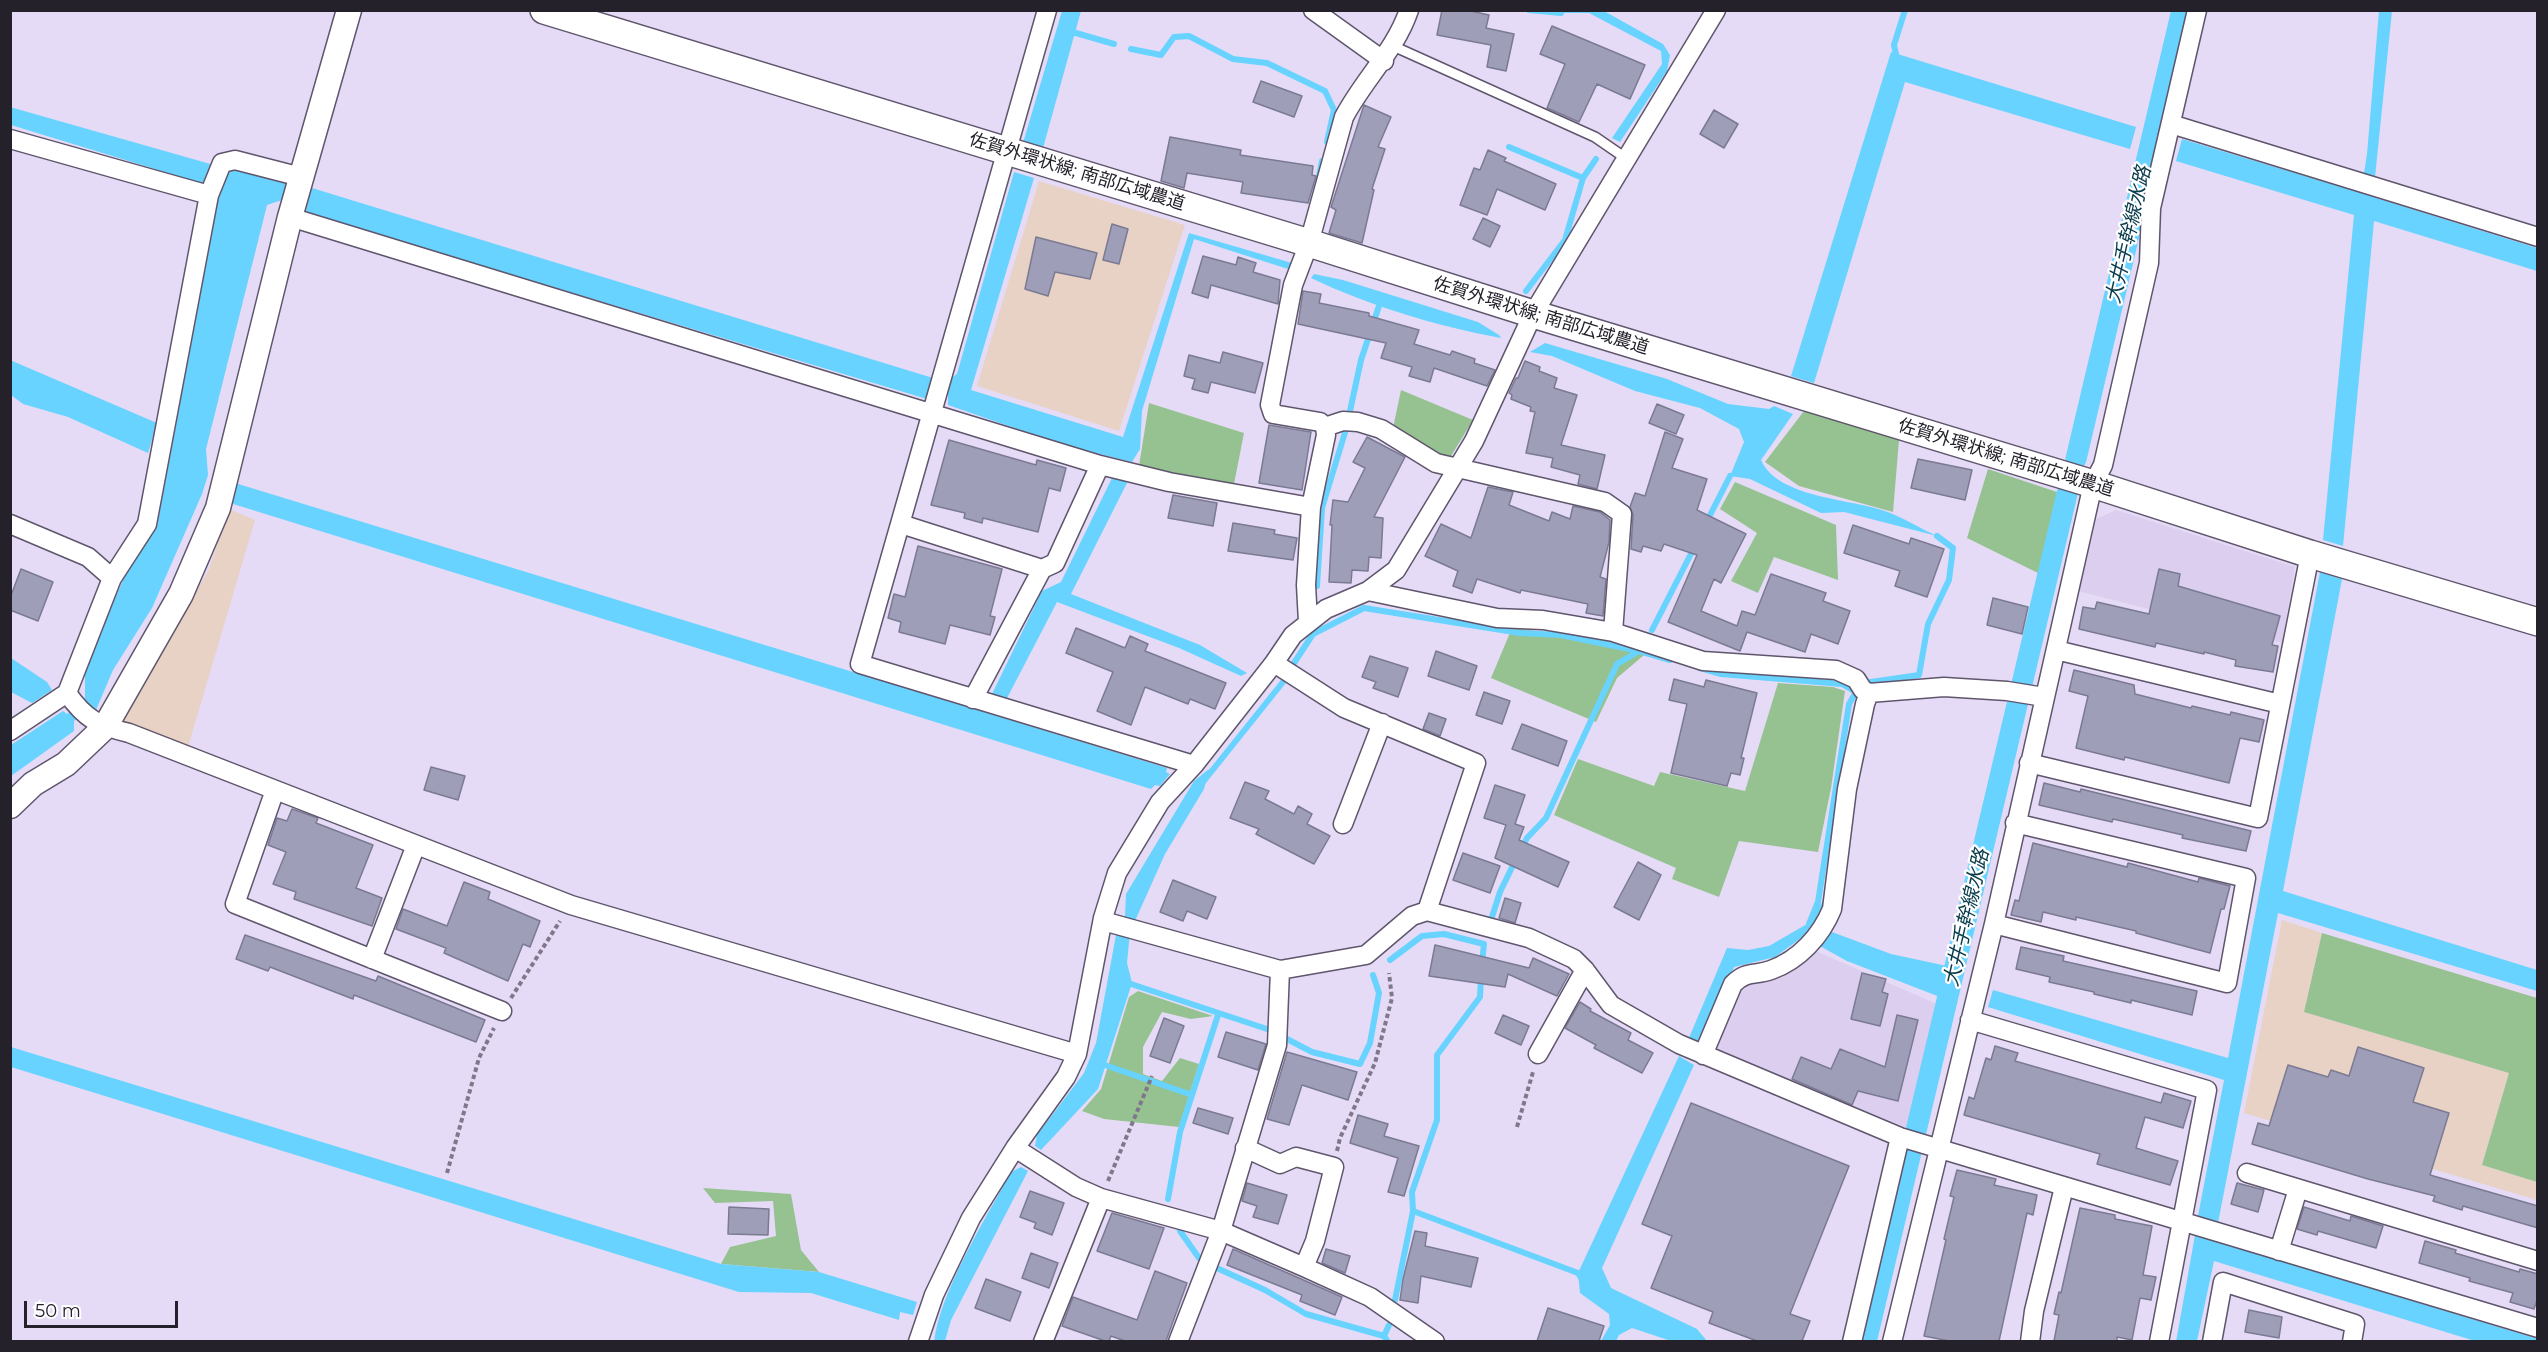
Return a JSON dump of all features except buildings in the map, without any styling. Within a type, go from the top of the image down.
[{"type":"main road","name":"佐賀外環状線; 南部広域農道","points":[[544,10],[2093,484],[2310,554],[2538,622]]},
{"type":"street","points":[[10,731],[84,711],[181,594],[218,508],[290,217],[349,10]]},
{"type":"street","points":[[1047,10],[860,664],[1194,765]]},
{"type":"street","points":[[1313,10],[1388,53]]},
{"type":"street","points":[[1308,622],[1306,585],[1311,507],[1326,435],[1325,427],[1320,422],[1273,414],[1270,405],[1293,285],[1309,243],[1344,117],[1354,98],[1388,53],[1409,10]]},
{"type":"street","points":[[918,1341],[934,1294],[971,1218],[1015,1148],[1066,1077],[1077,1054],[1118,925],[1117,873],[1160,802],[1194,765],[1274,663],[1293,635],[1326,609],[1368,591],[1395,570],[1474,441],[1533,314],[1716,10]]},
{"type":"street","points":[[1892,1341],[1931,1145],[1970,1020],[1994,924],[2029,763],[2037,696],[2056,650],[2093,484],[2103,465],[2149,263],[2151,208],[2197,10]]},
{"type":"street","points":[[2171,124],[2538,237]]},
{"type":"street","points":[[10,139],[209,195]]},
{"type":"street","points":[[10,806],[33,784],[66,764],[84,711],[112,578],[147,524],[209,195],[222,163],[235,160],[301,177]]},
{"type":"street","points":[[290,217],[932,416],[1100,465],[1169,482],[1311,507]]},
{"type":"street","points":[[1325,427],[1343,421],[1358,422],[1382,429],[1436,463],[1605,502],[1622,513],[1613,632]]},
{"type":"street","points":[[901,524],[1042,568],[1055,563],[1100,465]]},
{"type":"street","points":[[10,524],[88,557],[112,578]]},
{"type":"street","points":[[2029,763],[2258,818],[2310,554]]},
{"type":"street","points":[[973,699],[1042,568]]},
{"type":"street","points":[[1368,591],[1497,618],[1543,620],[1613,632],[1703,661],[1836,670],[1856,679],[1863,690],[1869,693],[1944,687],[2007,691],[2037,696]]},
{"type":"street","points":[[2056,650],[2280,704]]},
{"type":"street","points":[[1274,663],[1344,708],[1476,763],[1427,911]]},
{"type":"street","points":[[1703,1055],[1733,984],[1742,975],[1770,971],[1800,956],[1826,922],[1832,909],[1847,789],[1869,693]]},
{"type":"street","points":[[84,711],[129,734],[570,905],[1077,1054]]},
{"type":"street","points":[[1343,825],[1383,723]]},
{"type":"street","points":[[275,790],[235,904],[502,1011]]},
{"type":"street","points":[[1994,924],[2227,984],[2246,878],[2015,823]]},
{"type":"street","points":[[372,959],[416,845]]},
{"type":"street","points":[[1118,925],[1281,970],[1366,955],[1412,916],[1427,911],[1530,938],[1574,959],[1611,1005],[1679,1044],[1900,1137],[2538,1328]]},
{"type":"street","points":[[1178,1341],[1221,1231],[1277,1045],[1281,970]]},
{"type":"street","points":[[1538,1054],[1585,970]]},
{"type":"street","points":[[1970,1020],[2207,1090],[2159,1341]]},
{"type":"street","points":[[1852,1341],[1900,1137]]},
{"type":"street","points":[[1015,1148],[1076,1187],[1101,1198],[1221,1231],[1370,1297],[1435,1341]]},
{"type":"street","points":[[1245,1148],[1280,1164],[1296,1156],[1334,1167],[1315,1241],[1304,1267]]},
{"type":"street","points":[[2247,1173],[2538,1261]]},
{"type":"street","points":[[2030,1341],[2034,1311],[2064,1187]]},
{"type":"street","points":[[2279,1251],[2298,1188]]},
{"type":"street","points":[[1043,1341],[1101,1198]]},
{"type":"street","points":[[2212,1341],[2223,1282],[2355,1324],[2352,1341]]},
{"type":"lane","points":[[1388,53],[1595,137],[1628,159]]},
{"type":"path","points":[[447,1173],[479,1058],[502,1011],[570,905]]},
{"type":"path","points":[[1334,1167],[1340,1138],[1375,1063],[1392,998],[1389,973]]},
{"type":"path","points":[[1517,1127],[1538,1054]]},
{"type":"path","points":[[1101,1198],[1152,1076]]},
{"type":"shaded area","points":[[1039,181],[1185,225],[1119,431],[977,386]]},
{"type":"shaded area","points":[[229,509],[255,520],[188,747],[123,721],[209,569]]},
{"type":"shaded area","points":[[2116,510],[2295,567],[2282,643],[2078,591],[2096,519]]},
{"type":"shaded area","points":[[2282,920],[2322,933],[2304,1012],[2510,1073],[2482,1165],[2537,1182],[2537,1200],[2244,1113]]},
{"type":"shaded area","points":[[1811,949],[1939,1005],[1908,1128],[1712,1050],[1741,983],[1782,977]]},
{"type":"green space","points":[[1401,390],[1473,420],[1448,461],[1393,428]]},
{"type":"green space","points":[[1149,403],[1244,433],[1234,484],[1139,466]]},
{"type":"green space","points":[[1804,411],[1899,440],[1893,512],[1799,486],[1765,462]]},
{"type":"green space","points":[[1988,469],[2060,493],[2042,575],[1967,538]]},
{"type":"green space","points":[[1735,482],[1836,525],[1838,580],[1774,557],[1758,593],[1731,581],[1757,533],[1720,509]]},
{"type":"green space","points":[[1512,628],[1625,642],[1644,655],[1617,678],[1596,722],[1491,678]]},
{"type":"green space","points":[[1778,683],[1833,687],[1845,691],[1831,788],[1818,852],[1739,841],[1719,897],[1672,879],[1676,868],[1554,815],[1578,759],[1654,786],[1660,772],[1745,791]]},
{"type":"green space","points":[[2322,933],[2537,998],[2537,1182],[2482,1165],[2509,1073],[2304,1012]]},
{"type":"green space","points":[[1138,991],[1213,1016],[1191,1019],[1162,1012],[1143,1047],[1143,1074],[1162,1081],[1180,1058],[1199,1064],[1179,1127],[1104,1119],[1082,1111],[1101,1089],[1129,997]]},
{"type":"green space","points":[[703,1188],[791,1194],[801,1250],[819,1272],[721,1264],[730,1247],[776,1236],[773,1201],[715,1203]]},
{"type":"water","points":[[1062,11],[1081,11],[1043,148],[1023,143]]},
{"type":"water","points":[[1565,11],[1604,11],[1663,44],[1670,55],[1667,71],[1620,142],[1612,138],[1662,64],[1661,51],[1589,13],[1561,13]]},
{"type":"water","points":[[2379,11],[2392,11],[2373,197],[2537,248],[2537,271],[2374,221],[2343,546],[2323,540],[2354,215],[2176,161],[2182,139],[2361,193],[2367,154]]},
{"type":"water","points":[[1891,52],[2136,127],[2130,149],[1905,82],[1814,383],[1791,376]]},
{"type":"water","points":[[10,107],[214,165],[204,184],[11,125]]},
{"type":"water","points":[[231,168],[286,183],[282,200],[267,205],[206,449],[208,475],[202,494],[152,608],[113,670],[96,710],[92,707],[74,721],[74,731],[11,776],[11,745],[63,711],[67,714],[85,699],[85,666],[124,578],[157,526],[221,186]]},
{"type":"water","points":[[1014,172],[1034,178],[971,390],[1123,437],[1189,233],[1292,263],[1288,269],[1194,239],[1142,411],[1140,449],[1132,462],[1063,445],[948,405],[948,380],[957,374]]},
{"type":"water","points":[[312,188],[933,378],[927,399],[305,213]]},
{"type":"water","points":[[1314,274],[1343,280],[1478,322],[1501,338],[1452,328],[1380,306],[1311,278]]},
{"type":"water","points":[[1545,343],[1667,379],[1728,404],[1769,409],[1774,406],[1793,414],[1761,460],[1769,472],[1782,482],[1797,489],[1882,510],[1937,536],[1844,512],[1821,513],[1750,479],[1730,476],[1744,442],[1739,429],[1700,408],[1635,391],[1552,356],[1530,352]]},
{"type":"water","points":[[10,360],[157,423],[148,453],[68,417],[23,404],[11,395]]},
{"type":"water","points":[[1113,476],[1129,479],[1071,594],[1200,645],[1247,673],[1241,676],[1179,648],[1057,602],[1005,702],[991,696],[1042,591],[1061,582]]},
{"type":"water","points":[[235,483],[1167,768],[1166,772],[1170,774],[1160,786],[1155,785],[1151,789],[230,503]]},
{"type":"water","points":[[2320,572],[2342,579],[2283,891],[2537,970],[2537,991],[2278,913],[2218,1223],[2198,1216],[2224,1080],[1988,1007],[1993,990],[2228,1058]]},
{"type":"water","points":[[11,658],[47,682],[52,690],[32,703],[11,692]]},
{"type":"water","points":[[1209,769],[1204,789],[1165,854],[1130,932],[1127,963],[1132,983],[1098,1089],[1041,1150],[1035,1146],[1037,1135],[1084,1073],[1096,1043],[1116,935],[1121,932],[1125,916],[1126,894],[1194,781]]},
{"type":"water","points":[[1823,901],[1824,909],[1804,936],[1775,957],[1734,967],[1700,1045],[1688,1040],[1727,948],[1748,950],[1769,946],[1807,924]]},
{"type":"water","points":[[1832,932],[1891,954],[1947,966],[1940,997],[1847,961],[1818,945]]},
{"type":"water","points":[[11,1047],[721,1264],[819,1272],[917,1302],[913,1315],[900,1312],[899,1320],[811,1293],[739,1292],[11,1067]]},
{"type":"water","points":[[1679,1056],[1694,1065],[1602,1268],[1611,1288],[1697,1329],[1707,1341],[1671,1341],[1632,1328],[1619,1335],[1616,1341],[1601,1341],[1610,1325],[1609,1314],[1580,1293],[1578,1273]]},
{"type":"water","points":[[1021,1167],[1028,1171],[951,1320],[945,1341],[934,1342],[945,1300],[965,1255],[1011,1172]]},
{"type":"water","points":[[2195,1235],[2538,1339],[2537,1342],[2475,1341],[2214,1261],[2197,1341],[2176,1342]]},
{"type":"waterway","points":[[1529,10],[1561,13]]},
{"type":"waterway","points":[[1897,59],[1894,45],[1905,10]]},
{"type":"waterway","name":"大井手幹線水路","points":[[2076,459],[2182,10]]},
{"type":"waterway","points":[[1069,31],[1114,44]]},
{"type":"waterway","points":[[1131,49],[1161,55],[1174,37],[1189,36],[1233,59],[1267,63],[1325,91],[1334,110],[1327,142]]},
{"type":"waterway","points":[[1509,147],[1583,178]]},
{"type":"waterway","points":[[1526,291],[1565,240],[1583,178],[1596,159]]},
{"type":"waterway","points":[[1319,176],[1322,161]]},
{"type":"waterway","points":[[1350,411],[1361,360],[1381,300]]},
{"type":"waterway","points":[[1317,586],[1322,508],[1347,426]]},
{"type":"waterway","points":[[1706,523],[1730,476]]},
{"type":"waterway","name":"大井手幹線水路","points":[[1866,1342],[2067,494]]},
{"type":"waterway","points":[[1871,682],[1919,675],[1928,624],[1949,580],[1953,548],[1937,536]]},
{"type":"waterway","points":[[1652,630],[1695,546]]},
{"type":"waterway","points":[[1294,663],[1313,634],[1364,608],[1520,633],[1561,635],[1639,651],[1670,660]]},
{"type":"waterway","points":[[1521,850],[1527,838],[1546,818],[1617,664],[1639,651]]},
{"type":"waterway","points":[[1700,668],[1721,674],[1842,684],[1856,692],[1849,704],[1818,902],[1809,924]]},
{"type":"waterway","points":[[1203,782],[1283,682]]},
{"type":"waterway","points":[[1491,920],[1500,892],[1516,859]]},
{"type":"waterway","points":[[1390,960],[1422,936],[1444,934],[1484,944],[1482,963]]},
{"type":"waterway","points":[[1287,1039],[1312,1052],[1360,1064],[1370,1043],[1379,993],[1373,975]]},
{"type":"waterway","points":[[1395,1300],[1413,1211],[1412,1192],[1437,1120],[1437,1055],[1480,997],[1481,976]]},
{"type":"waterway","points":[[1125,982],[1267,1029]]},
{"type":"waterway","points":[[1168,1199],[1180,1132],[1218,1015]]},
{"type":"waterway","points":[[1099,1063],[1192,1095]]},
{"type":"waterway","points":[[1413,1211],[1578,1273],[1583,1281]]},
{"type":"waterway","points":[[1180,1231],[1199,1258]]},
{"type":"waterway","points":[[1219,1269],[1265,1290],[1306,1314],[1384,1336]]},
{"type":"waterway","points":[[1388,1342],[1384,1336],[1389,1325]]}]
